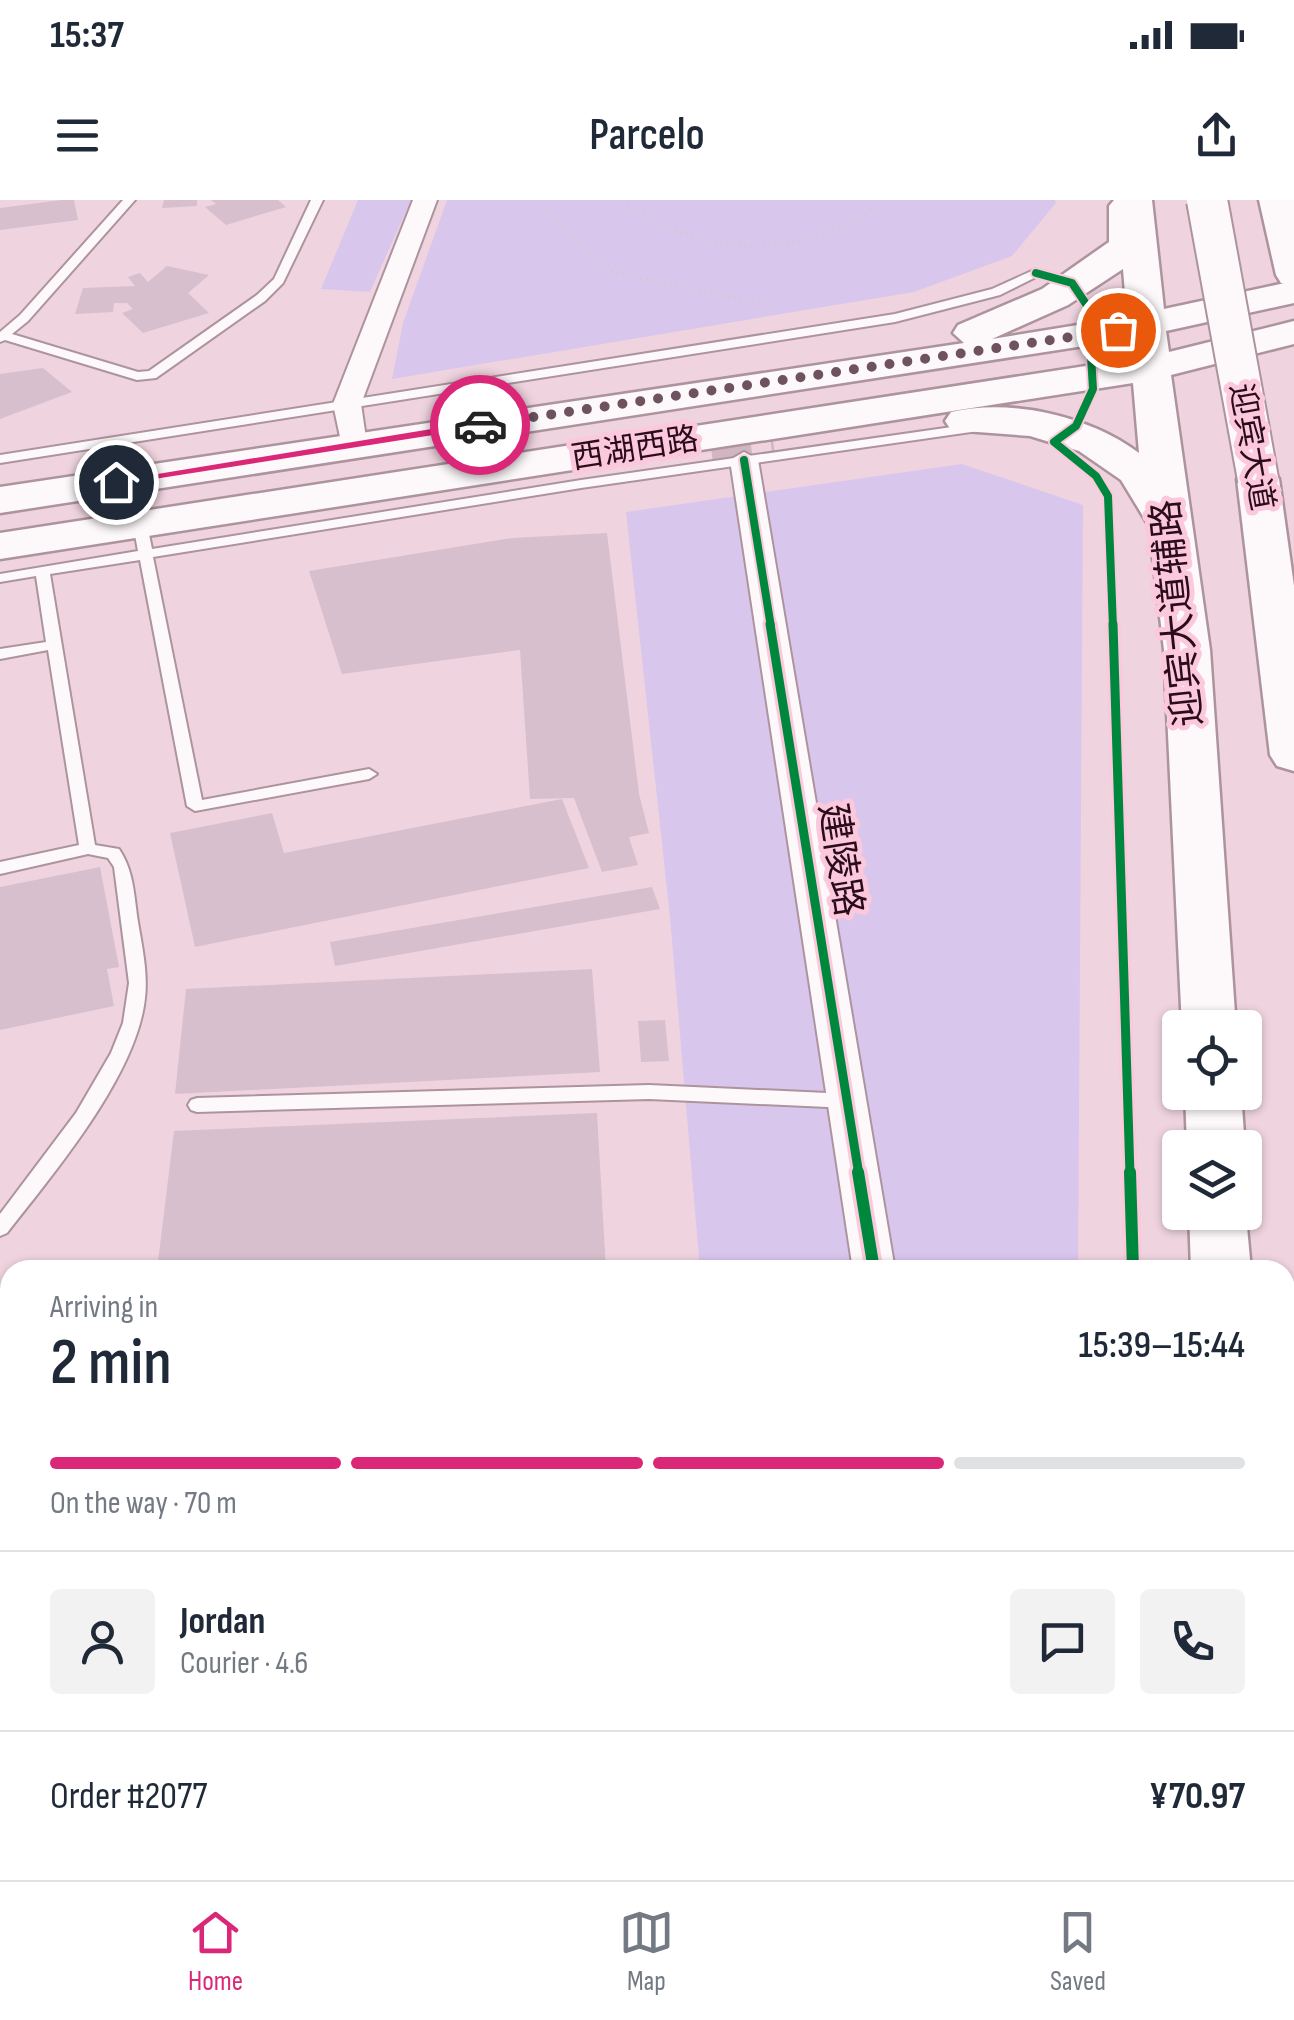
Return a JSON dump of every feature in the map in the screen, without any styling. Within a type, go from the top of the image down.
[{"type":"main road","name":"迎宾大道辅路","points":[[1131,200],[1187,650],[1208,1010]]},
{"type":"main road","points":[[538,416],[936,346],[1000,323],[1106,266],[1128,245],[1131,200]]},
{"type":"main road","name":"迎宾大道","points":[[1207,200],[1258,479],[1294,755]]},
{"type":"main road","points":[[1277,200],[1294,275]]},
{"type":"main road","points":[[1149,346],[1294,292]]},
{"type":"main road","points":[[1149,346],[1294,332]]},
{"type":"main road","name":"西湖西路","points":[[0,500],[538,416],[1149,346]]},
{"type":"main road","name":"西湖西路","points":[[0,546],[143,540],[384,487],[1149,346]]},
{"type":"main road","points":[[384,487],[971,420],[1029,423],[1072,433],[1108,450],[1133,468],[1170,527]]},
{"type":"main road","points":[[1219,1230],[1220,1260]]},
{"type":"street","points":[[353,444],[347,404],[424,200]]},
{"type":"street","name":"建陵路","points":[[743,449],[873,1260]]},
{"type":"lane","points":[[129,200],[2,337],[137,376],[152,375],[279,281],[316,200]]},
{"type":"lane","points":[[0,460],[855,324],[996,292],[1036,272]]},
{"type":"lane","points":[[0,578],[42,572],[143,540],[743,449],[955,428],[1010,429],[1054,442]]},
{"type":"lane","points":[[143,540],[195,806],[369,774]]},
{"type":"lane","points":[[42,572],[88,849]]},
{"type":"lane","points":[[0,654],[54,645]]},
{"type":"lane","points":[[0,868],[88,849],[113,853],[122,866],[138,998],[122,1045],[106,1076],[48,1166],[0,1228]]},
{"type":"lane","points":[[198,1105],[649,1092],[849,1101]]},
{"type":"path","points":[[539,200],[554,223],[614,272],[855,324]]},
{"type":"path","points":[[623,200],[656,221],[704,241],[750,248],[787,246],[849,223],[886,200]]},
{"type":"shaded area","points":[[358,200],[411,200],[370,292],[321,289]]},
{"type":"shaded area","points":[[447,200],[1056,203],[1012,256],[914,292],[392,379],[403,323]]},
{"type":"shaded area","points":[[962,464],[1083,505],[1078,1260],[699,1260],[670,917],[626,512]]},
{"type":"building","points":[[74,200],[78,220],[0,230],[0,208]]},
{"type":"building","points":[[164,200],[197,200],[197,206],[162,208]]},
{"type":"building","points":[[211,200],[278,200],[286,207],[226,225],[205,207],[216,204]]},
{"type":"building","points":[[167,266],[209,275],[188,293],[209,313],[143,333],[122,313],[133,309],[127,303],[114,303],[113,312],[75,314],[83,288],[135,286],[128,277],[140,273],[148,282]]},
{"type":"building","points":[[43,368],[72,392],[0,419],[0,374]]},
{"type":"building","points":[[607,533],[639,794],[649,833],[629,837],[638,865],[602,872],[574,798],[530,799],[520,650],[342,674],[309,571],[512,538]]},
{"type":"building","points":[[562,799],[589,868],[195,947],[170,833],[272,813],[284,853]]},
{"type":"building","points":[[100,867],[119,967],[107,969],[114,1006],[0,1030],[0,887]]},
{"type":"building","points":[[652,887],[660,909],[335,966],[330,942]]},
{"type":"building","points":[[592,969],[600,1072],[175,1094],[186,989]]},
{"type":"building","points":[[665,1020],[669,1061],[641,1062],[638,1021]]},
{"type":"building","points":[[597,1113],[605,1260],[158,1260],[174,1131]]},
{"type":"tunnel","points":[[711,447],[773,440]]},
{"type":"cycle path","points":[[1036,273],[1072,283],[1088,307],[1093,389],[1076,426],[1054,442],[1096,476],[1108,496],[1110,509],[1133,1260]]},
{"type":"cycle path","points":[[744,460],[872,1260]]},
{"type":"way so far","points":[[480,425],[1118,330]]},
{"type":"route","points":[[116,482],[480,425]]}]
